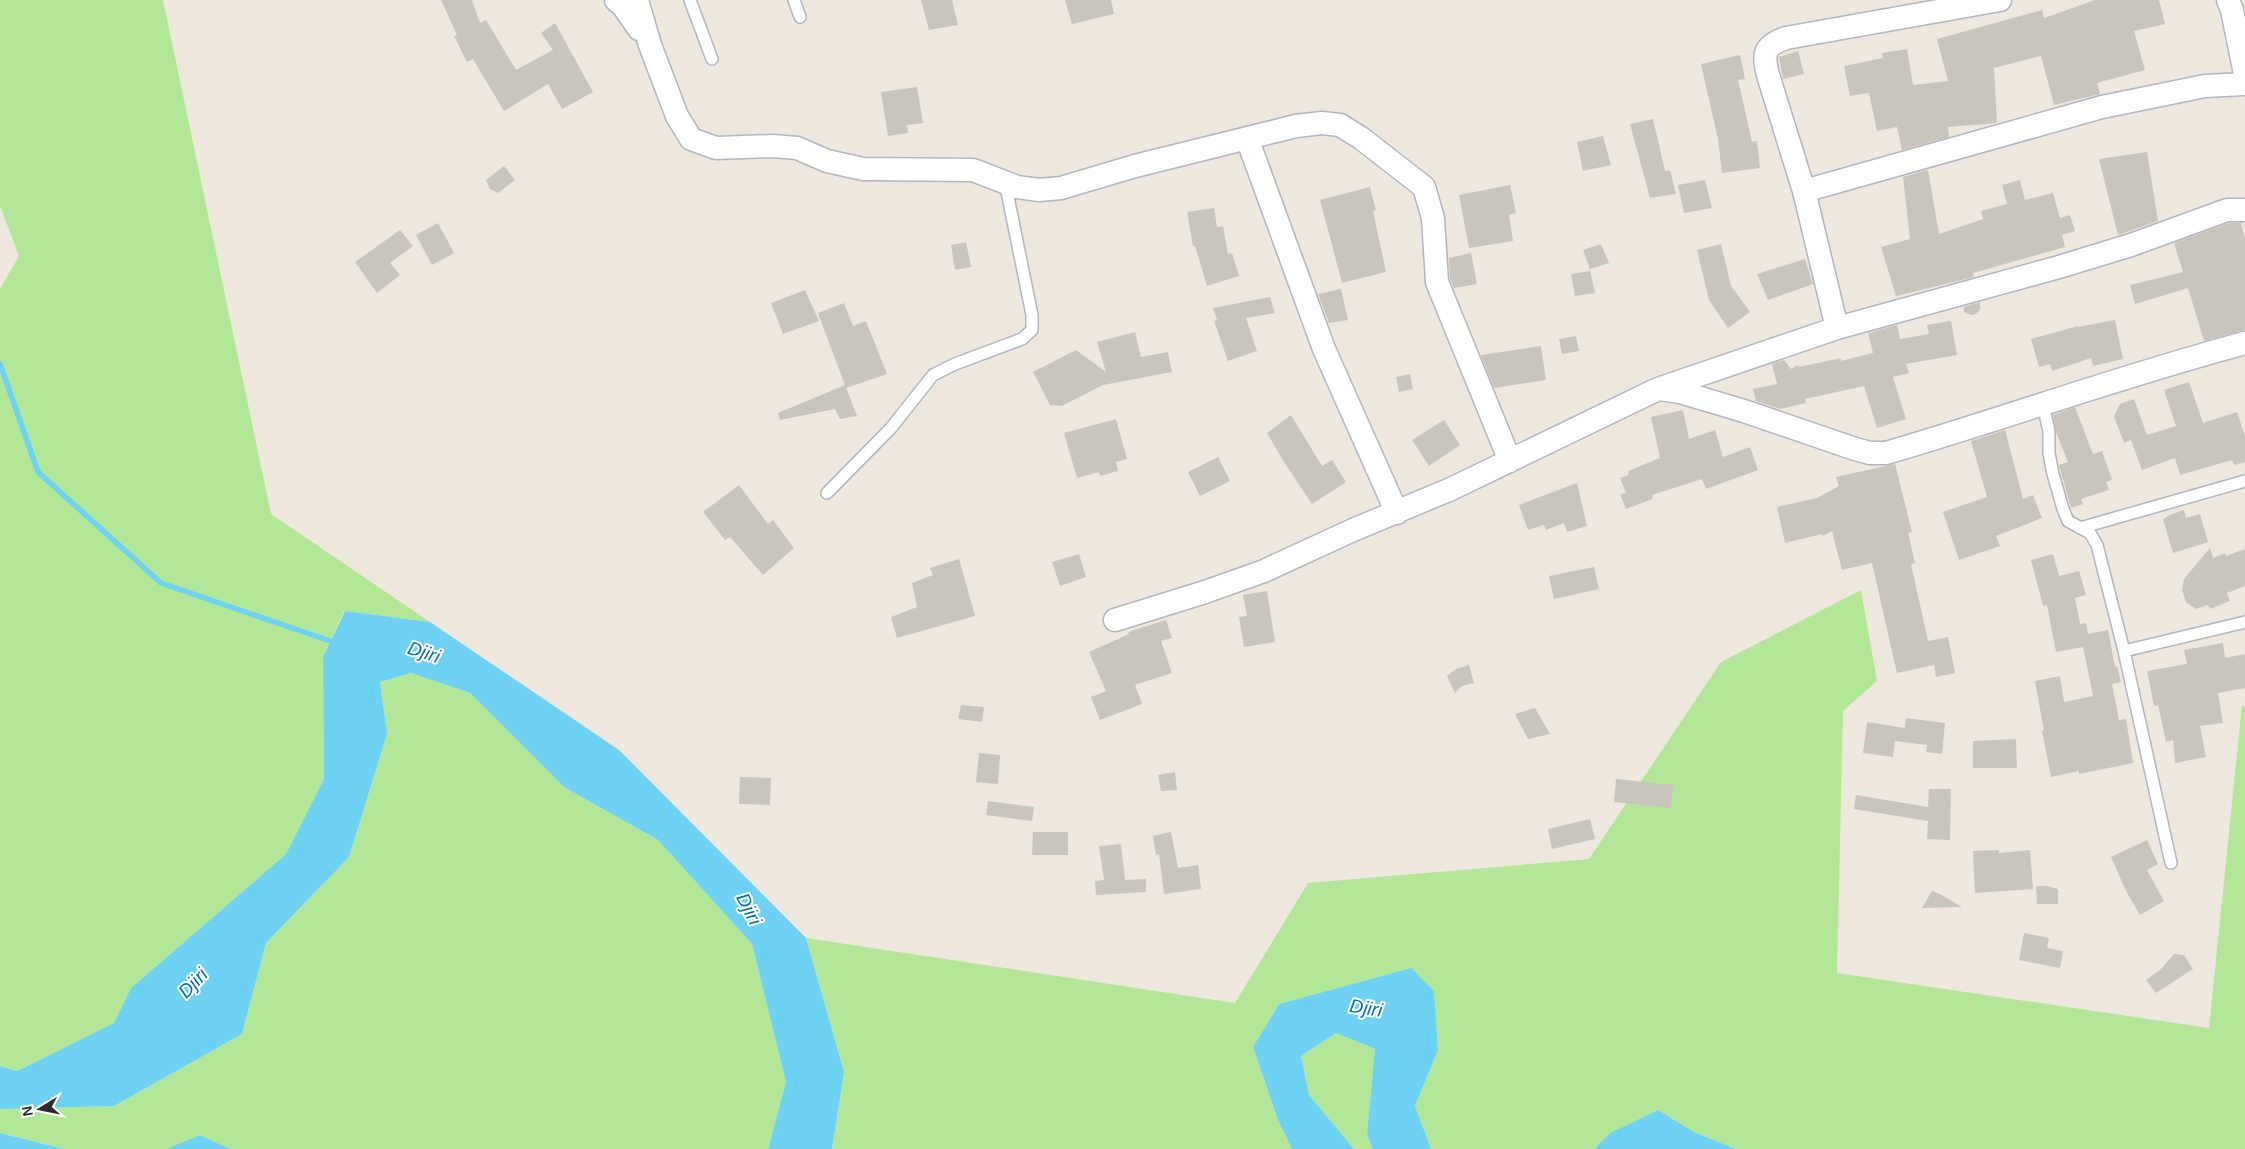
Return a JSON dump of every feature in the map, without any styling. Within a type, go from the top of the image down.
[{"type":"street","points":[[616,0],[623,6],[650,44]]},
{"type":"street","points":[[637,0],[650,44],[677,116],[691,139],[716,148],[773,146],[797,148],[827,161],[864,169],[973,170],[1017,187],[1039,190],[1060,188],[1296,126],[1322,123],[1340,125],[1361,138],[1424,187],[1433,218],[1437,282],[1510,461]]},
{"type":"street","points":[[1837,328],[1804,191],[1768,75],[1764,57],[1768,46],[1786,38],[2000,0]]},
{"type":"street","points":[[2228,0],[2232,10],[2245,74]]},
{"type":"street","points":[[1804,191],[2102,108],[2205,86],[2245,84]]},
{"type":"street","points":[[1247,138],[1324,349],[1397,513]]},
{"type":"street","points":[[1115,620],[1205,592],[1264,571],[1510,461],[1658,389],[1837,328],[2131,245],[2227,210],[2245,210]]},
{"type":"street","points":[[1658,389],[1680,392],[1744,411],[1870,453],[1886,453],[2245,343]]},
{"type":"lane","points":[[690,0],[712,59]]},
{"type":"lane","points":[[794,0],[800,16]]},
{"type":"lane","points":[[827,493],[890,428],[933,375],[955,364],[1022,339],[1032,330],[1032,315],[1005,182]]},
{"type":"lane","points":[[2043,404],[2049,431],[2049,453],[2063,509],[2068,520],[2090,533],[2097,545],[2124,651],[2171,863]]},
{"type":"lane","points":[[2080,528],[2245,481]]},
{"type":"lane","points":[[2124,651],[2245,622]]},
{"type":"green space","points":[[0,0],[163,0],[271,514],[430,622],[344,611],[323,657],[324,779],[286,854],[131,988],[114,1023],[17,1071],[0,1066],[0,289],[19,256],[0,206]]},
{"type":"green space","points":[[1861,590],[1877,681],[1843,711],[1837,973],[2209,1028],[2242,705],[2245,708],[2245,1149],[1736,1149],[1694,1132],[1658,1110],[1610,1133],[1594,1149],[1431,1149],[1415,1106],[1438,1050],[1411,968],[1279,1004],[1253,1047],[1278,1120],[1292,1149],[832,1149],[844,1072],[806,938],[1235,1003],[1308,883],[1589,859],[1721,662]]},
{"type":"green space","points":[[411,673],[470,693],[564,787],[658,840],[752,944],[786,1082],[768,1149],[230,1149],[200,1135],[166,1149],[64,1149],[0,1133],[0,1109],[114,1106],[242,1034],[266,943],[349,857],[387,734],[380,682]]},
{"type":"green space","points":[[1336,1033],[1375,1049],[1367,1134],[1373,1149],[1354,1149],[1309,1095],[1301,1056]]},
{"type":"water","name":"Djiri","points":[[345,611],[430,622],[619,750],[806,938],[844,1072],[832,1149],[768,1149],[786,1082],[752,944],[658,840],[564,787],[470,693],[411,673],[380,682],[387,734],[349,857],[266,943],[242,1034],[114,1106],[0,1109],[0,1066],[17,1071],[114,1023],[131,988],[286,854],[324,779],[323,657]]},
{"type":"water","name":"Djiri","points":[[1411,968],[1434,991],[1438,1050],[1415,1106],[1431,1149],[1373,1149],[1367,1134],[1375,1049],[1336,1033],[1301,1056],[1309,1095],[1354,1149],[1292,1149],[1278,1120],[1253,1047],[1279,1004]]},
{"type":"water","points":[[1658,1110],[1694,1132],[1736,1149],[1594,1149],[1610,1133]]},
{"type":"water","points":[[0,1133],[64,1149],[0,1149]]},
{"type":"water","points":[[200,1135],[230,1149],[166,1149]]},
{"type":"building","points":[[441,0],[472,0],[480,23],[486,20],[516,70],[553,50],[541,33],[555,23],[593,92],[562,109],[548,84],[504,111],[473,59],[467,62],[454,36],[457,35]]},
{"type":"building","points":[[921,0],[952,0],[958,25],[929,30]]},
{"type":"building","points":[[1065,0],[1111,0],[1114,14],[1072,24]]},
{"type":"building","points":[[2095,0],[2159,0],[2165,24],[2134,31],[2145,70],[2097,83],[2100,94],[2054,105],[2041,56],[1994,68],[1997,123],[1948,127],[1949,137],[1902,150],[1897,127],[1877,131],[1869,93],[1850,96],[1844,66],[1883,58],[1882,53],[1907,49],[1913,85],[1948,81],[1937,39],[2042,10],[2044,18]]},
{"type":"building","points":[[1798,51],[1804,74],[1783,79],[1779,57]]},
{"type":"building","points":[[1740,55],[1745,79],[1738,80],[1752,142],[1757,141],[1760,168],[1722,173],[1718,139],[1701,64]]},
{"type":"building","points":[[917,87],[923,123],[907,125],[908,133],[888,136],[881,92]]},
{"type":"building","points":[[1653,119],[1665,171],[1670,170],[1676,194],[1650,198],[1630,124]]},
{"type":"building","points":[[1603,136],[1611,165],[1583,171],[1577,142]]},
{"type":"building","points":[[2147,152],[2158,221],[2118,235],[2099,159]]},
{"type":"building","points":[[504,166],[515,180],[498,193],[490,189],[486,180]]},
{"type":"building","points":[[1928,170],[1939,234],[1983,219],[1981,211],[2007,204],[2002,185],[2020,180],[2025,200],[2053,193],[2060,218],[2070,215],[2075,231],[2062,235],[2065,247],[1973,273],[1974,277],[1896,296],[1881,247],[1910,239],[1903,177]]},
{"type":"building","points":[[1705,180],[1712,208],[1684,213],[1678,185]]},
{"type":"building","points":[[1510,185],[1516,213],[1509,215],[1513,241],[1469,248],[1459,195]]},
{"type":"building","points":[[1370,187],[1376,210],[1373,211],[1386,272],[1342,283],[1320,200]]},
{"type":"building","points":[[1214,208],[1217,227],[1223,226],[1228,254],[1232,253],[1239,276],[1207,286],[1195,246],[1193,246],[1187,212]]},
{"type":"building","points":[[438,223],[454,253],[432,265],[416,235]]},
{"type":"building","points":[[2229,223],[2241,223],[2245,239],[2245,330],[2204,341],[2188,288],[2135,304],[2130,285],[2183,272],[2174,243]]},
{"type":"building","points":[[400,230],[413,246],[390,263],[400,275],[377,293],[355,262]]},
{"type":"building","points":[[966,242],[971,267],[955,270],[951,245]]},
{"type":"building","points":[[1601,244],[1609,263],[1590,269],[1583,250]]},
{"type":"building","points":[[1721,244],[1731,286],[1750,312],[1728,328],[1709,300],[1697,250]]},
{"type":"building","points":[[1471,253],[1477,284],[1454,288],[1450,279],[1449,258]]},
{"type":"building","points":[[1805,259],[1813,284],[1768,300],[1757,274]]},
{"type":"building","points":[[1590,271],[1595,293],[1575,296],[1571,274]]},
{"type":"building","points":[[1341,289],[1348,320],[1329,323],[1318,294]]},
{"type":"building","points":[[805,290],[819,321],[783,334],[771,303]]},
{"type":"building","points":[[1270,297],[1275,313],[1246,318],[1257,351],[1228,361],[1214,321],[1217,320],[1213,308]]},
{"type":"building","points":[[1980,302],[1980,310],[1976,314],[1971,315],[1964,312],[1964,307]]},
{"type":"building","points":[[844,303],[853,326],[866,321],[887,374],[846,388],[818,313]]},
{"type":"building","points":[[2115,320],[2123,359],[2093,366],[2091,358],[2052,371],[2050,364],[2039,367],[2031,339],[2078,326]]},
{"type":"building","points":[[1951,321],[1957,355],[1906,364],[1909,373],[1893,377],[1906,419],[1877,428],[1864,386],[1805,399],[1806,403],[1780,409],[1756,401],[1753,389],[1777,384],[1772,364],[1784,360],[1791,369],[1798,365],[1799,367],[1841,358],[1841,361],[1873,353],[1868,333],[1897,325],[1900,339],[1929,334],[1927,325]]},
{"type":"building","points":[[1135,332],[1141,357],[1168,352],[1172,372],[1103,385],[1062,406],[1050,405],[1033,372],[1076,350],[1106,372],[1097,342]]},
{"type":"building","points":[[1576,336],[1579,351],[1562,354],[1559,339]]},
{"type":"building","points":[[1541,346],[1546,380],[1494,388],[1481,355]]},
{"type":"building","points":[[1410,374],[1413,389],[1399,392],[1396,377]]},
{"type":"building","points":[[2189,382],[2203,423],[2237,412],[2245,436],[2245,462],[2234,465],[2232,460],[2180,475],[2175,458],[2142,470],[2131,440],[2124,443],[2114,416],[2120,404],[2134,399],[2147,435],[2176,426],[2164,390]]},
{"type":"building","points":[[845,385],[857,416],[840,419],[835,409],[780,420],[778,413]]},
{"type":"building","points":[[2075,407],[2093,454],[2102,451],[2112,480],[2106,482],[2109,490],[2081,499],[2083,504],[2071,508],[2059,465],[2068,462],[2056,432],[2053,415]]},
{"type":"building","points":[[1683,410],[1689,439],[1715,430],[1723,457],[1750,447],[1758,470],[1706,489],[1702,479],[1652,495],[1653,499],[1626,509],[1620,494],[1626,493],[1620,478],[1629,475],[1628,471],[1660,458],[1651,417]]},
{"type":"building","points":[[1291,415],[1322,466],[1332,460],[1346,482],[1312,504],[1267,433]]},
{"type":"building","points":[[1116,419],[1127,459],[1116,462],[1118,471],[1100,476],[1099,472],[1077,478],[1064,433]]},
{"type":"building","points":[[1444,420],[1460,445],[1429,466],[1412,440]]},
{"type":"building","points":[[2005,430],[2023,499],[2033,495],[2042,518],[1996,536],[2000,546],[1959,560],[1943,512],[1987,497],[1971,441]]},
{"type":"building","points":[[1218,457],[1230,481],[1200,496],[1188,472]]},
{"type":"building","points":[[1895,464],[1912,532],[1908,533],[1915,563],[1911,564],[1928,641],[1948,637],[1955,673],[1936,677],[1934,665],[1897,673],[1872,563],[1842,570],[1832,531],[1823,536],[1822,534],[1785,543],[1777,507],[1817,498],[1839,486],[1836,477]]},
{"type":"building","points":[[1577,483],[1587,526],[1567,532],[1564,523],[1546,530],[1544,525],[1528,530],[1519,505]]},
{"type":"building","points":[[739,485],[768,524],[773,520],[794,548],[763,575],[730,537],[725,540],[703,512]]},
{"type":"building","points":[[2184,510],[2186,518],[2200,514],[2208,542],[2173,553],[2163,519]]},
{"type":"building","points":[[2210,548],[2213,558],[2225,553],[2226,556],[2245,549],[2245,586],[2227,593],[2230,601],[2210,609],[2208,605],[2196,609],[2186,602],[2182,590],[2184,579]]},
{"type":"building","points":[[1079,554],[1086,577],[1060,586],[1052,562]]},
{"type":"building","points":[[2053,554],[2059,576],[2079,571],[2086,595],[2075,598],[2080,624],[2086,623],[2088,634],[2108,630],[2115,667],[2117,666],[2121,682],[2112,684],[2119,720],[2126,719],[2133,763],[2079,774],[2079,771],[2051,777],[2035,681],[2060,676],[2064,702],[2093,696],[2083,647],[2056,652],[2047,605],[2043,606],[2031,560]]},
{"type":"building","points":[[959,559],[975,616],[897,638],[891,617],[917,607],[912,583],[933,575],[930,568]]},
{"type":"building","points":[[1594,567],[1599,589],[1554,599],[1549,576]]},
{"type":"building","points":[[1267,591],[1275,642],[1244,647],[1239,617],[1247,616],[1243,595]]},
{"type":"building","points":[[1166,620],[1172,638],[1161,641],[1172,673],[1135,685],[1142,704],[1100,720],[1091,697],[1106,691],[1089,652],[1129,634],[1128,632]]},
{"type":"building","points":[[2223,643],[2225,658],[2245,654],[2245,688],[2218,693],[2223,723],[2200,726],[2206,757],[2175,763],[2173,740],[2166,742],[2158,705],[2154,706],[2147,671],[2187,664],[2184,650]]},
{"type":"building","points":[[1469,665],[1474,683],[1462,686],[1455,693],[1447,676],[1456,669]]},
{"type":"building","points":[[961,705],[984,707],[982,722],[958,719]]},
{"type":"building","points":[[1535,708],[1550,734],[1528,739],[1515,714]]},
{"type":"building","points":[[1906,718],[1945,723],[1942,754],[1926,752],[1927,745],[1895,741],[1893,757],[1863,753],[1867,722],[1905,728]]},
{"type":"building","points":[[2016,739],[2017,768],[1973,768],[1973,741]]},
{"type":"building","points":[[979,753],[1000,755],[998,784],[976,782]]},
{"type":"building","points":[[1175,772],[1177,790],[1161,791],[1158,775]]},
{"type":"building","points":[[740,777],[771,778],[770,805],[739,804]]},
{"type":"building","points":[[1616,779],[1673,785],[1671,808],[1614,802]]},
{"type":"building","points":[[1929,789],[1951,789],[1950,840],[1927,839],[1928,821],[1854,809],[1856,795],[1928,807]]},
{"type":"building","points":[[988,801],[1034,807],[1032,821],[986,815]]},
{"type":"building","points":[[1590,819],[1595,839],[1552,849],[1548,829]]},
{"type":"building","points":[[1033,832],[1068,832],[1068,855],[1032,855]]},
{"type":"building","points":[[1171,832],[1178,868],[1198,865],[1201,889],[1164,894],[1159,854],[1156,855],[1153,836]]},
{"type":"building","points":[[2147,840],[2158,864],[2147,870],[2164,901],[2140,915],[2126,891],[2111,857]]},
{"type":"building","points":[[1121,844],[1125,880],[1146,879],[1146,892],[1096,895],[1095,881],[1104,880],[1099,846]]},
{"type":"building","points":[[1999,850],[1999,853],[2030,850],[2033,889],[1975,893],[1973,851]]},
{"type":"building","points":[[2036,886],[2058,889],[2058,904],[2037,904]]},
{"type":"building","points":[[1932,891],[1940,894],[1962,907],[1922,908]]},
{"type":"building","points":[[2024,933],[2049,938],[2047,948],[2063,951],[2060,968],[2019,960]]},
{"type":"building","points":[[2174,954],[2184,955],[2193,969],[2156,993],[2146,980],[2160,970]]},
{"type":"waterway","points":[[0,364],[38,472],[161,583],[336,643]]}]
